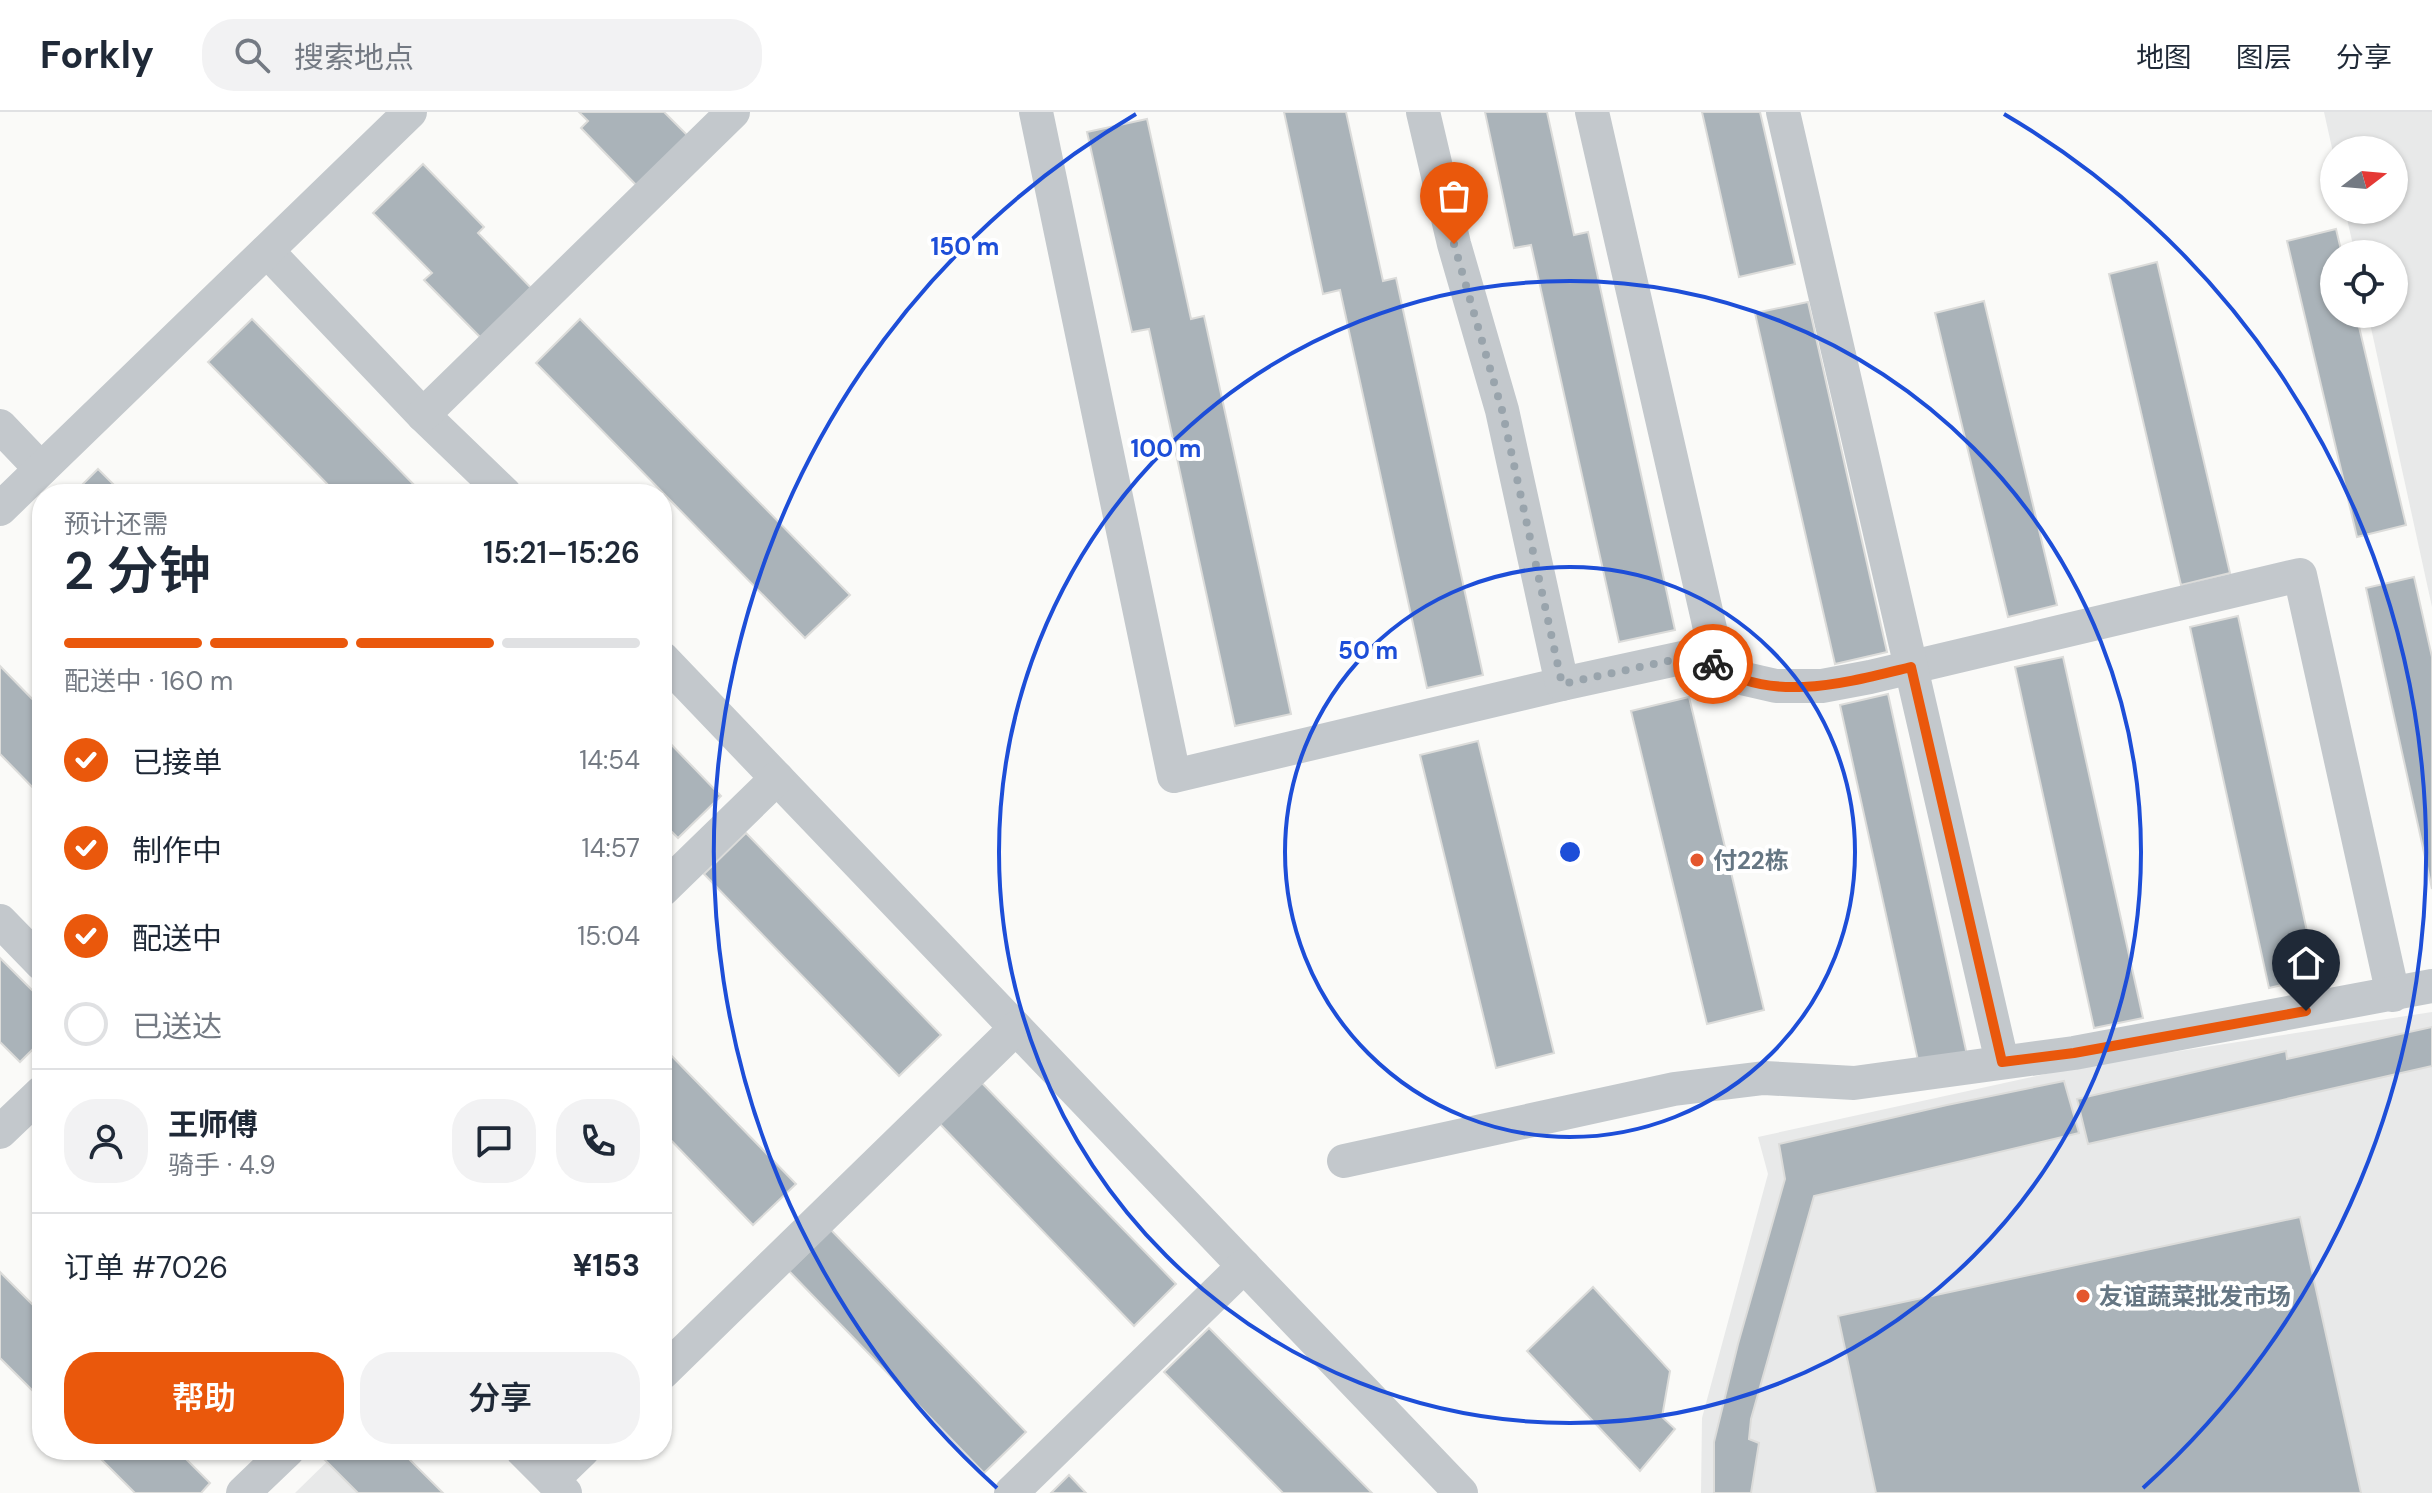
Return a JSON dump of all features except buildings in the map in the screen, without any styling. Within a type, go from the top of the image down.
[{"type":"street","points":[[0,509],[410,112]]},
{"type":"street","points":[[423,415],[733,112]]},
{"type":"street","points":[[1423,112],[1454,244],[1502,410],[1562,684]]},
{"type":"street","points":[[1592,112],[1711,633],[1700,654]]},
{"type":"street","points":[[1783,112],[2002,1062]]},
{"type":"street","points":[[1041,113],[1174,776],[1700,654],[1728,675],[1776,686],[1822,686],[2300,575],[2393,995]]},
{"type":"street","points":[[267,251],[423,415],[495,484]]},
{"type":"street","points":[[0,426],[41,469]]},
{"type":"street","points":[[672,668],[1461,1493]]},
{"type":"street","points":[[672,880],[777,778]]},
{"type":"street","points":[[0,921],[32,952]]},
{"type":"street","points":[[1344,1161],[1674,1089],[1764,1078],[1854,1083],[2074,1053],[2432,986]]},
{"type":"street","points":[[672,1363],[1016,1028]]},
{"type":"street","points":[[0,1132],[32,1102]]},
{"type":"street","points":[[1011,1493],[1244,1266]]},
{"type":"street","points":[[243,1493],[278,1460]]},
{"type":"street","points":[[532,1460],[559,1487],[577,1460]]},
{"type":"shaded area","points":[[2324,112],[2432,112],[2432,607],[2371,328],[2408,328],[2408,240],[2352,240],[2348,224],[2408,224],[2408,136],[2329,136]]},
{"type":"shaded area","name":"友谊蔬菜批发市场","points":[[2432,1012],[2432,1493],[1701,1493],[1702,1418],[1768,1174],[1758,1137],[2082,1066]]},
{"type":"shaded area","points":[[329,1460],[357,1460],[415,1493],[295,1493]]},
{"type":"way so far","points":[[1454,244],[1502,410],[1562,684],[1700,654],[1713,664]]},
{"type":"place","name":"付22栋","points":[[1697,860]]},
{"type":"place","name":"友谊蔬菜批发市场","points":[[2083,1296]]},
{"type":"route","points":[[1713,664],[1728,675],[1776,686],[1822,686],[1911,667],[2002,1062],[2074,1053],[2306,1011]]}]
